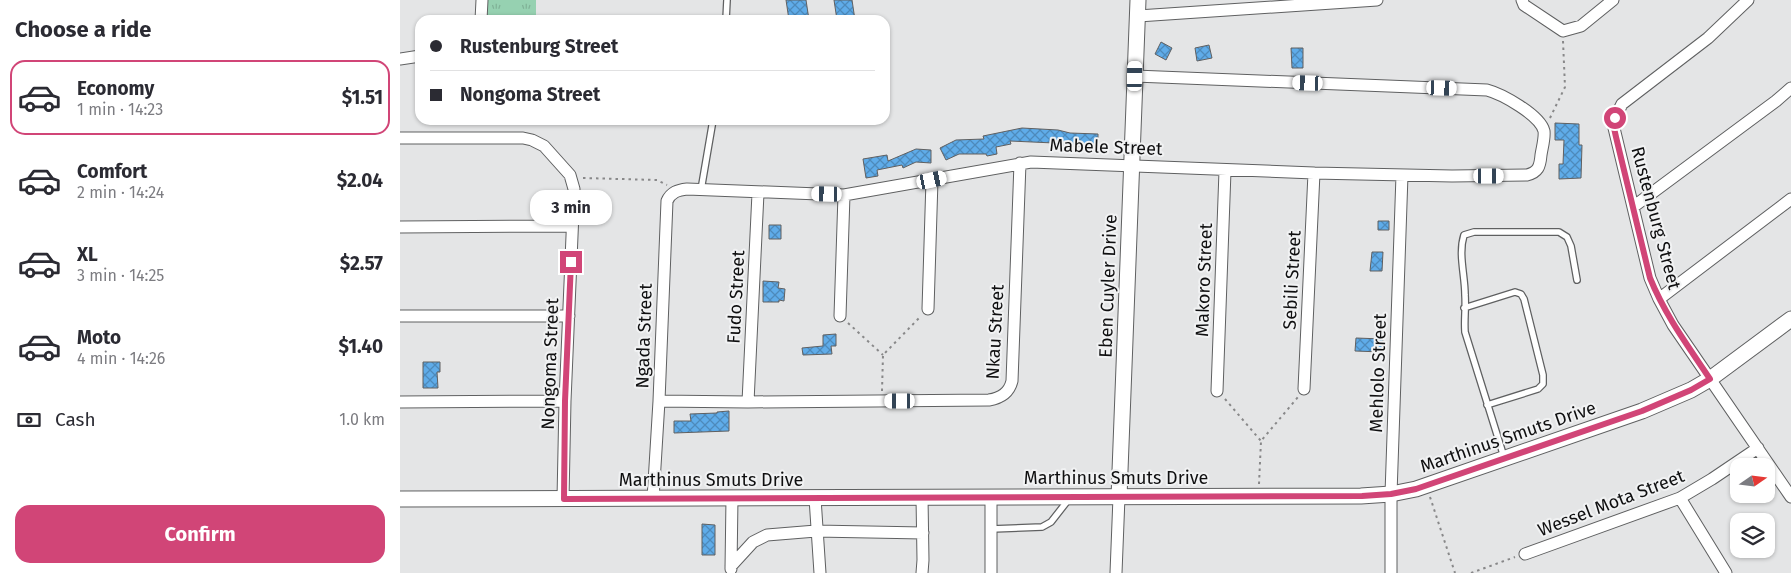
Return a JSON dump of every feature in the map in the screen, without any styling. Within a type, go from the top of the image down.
[{"type":"street","points":[[481,15],[482,0]]},
{"type":"street","name":"Eben Cuyler Drive","points":[[1116,573],[1138,0]]},
{"type":"street","points":[[1138,16],[1377,0]]},
{"type":"street","points":[[1522,0],[1524,5],[1563,31],[1581,26],[1613,0]]},
{"type":"street","name":"Rustenburg Street","points":[[1748,0],[1708,38],[1622,104],[1617,111],[1614,128],[1650,278],[1659,299],[1673,325],[1791,497]]},
{"type":"street","points":[[400,59],[415,57]]},
{"type":"street","points":[[1135,76],[1480,89],[1494,92],[1510,100],[1537,120],[1544,131]]},
{"type":"street","points":[[1633,207],[1791,88]]},
{"type":"street","name":"Mabele Street","points":[[674,192],[687,189],[844,195],[1020,163],[1131,165],[1314,173],[1527,175],[1539,169],[1544,131]]},
{"type":"street","points":[[400,138],[523,138],[544,146],[570,175]]},
{"type":"street","name":"Nkau Street","points":[[659,401],[989,400],[999,397],[1010,388],[1012,381],[1020,163]]},
{"type":"street","name":"Makoro Street","points":[[1217,391],[1225,170]]},
{"type":"street","name":"Sebili Street","points":[[1304,389],[1314,173]]},
{"type":"street","name":"Nongoma Street","points":[[564,499],[565,401],[574,189],[570,175]]},
{"type":"street","name":"Mehlolo Street","points":[[1391,573],[1391,494],[1402,175]]},
{"type":"street","points":[[928,309],[932,180]]},
{"type":"street","name":"Ngada Street","points":[[653,499],[667,201],[674,192]]},
{"type":"street","name":"Fudo Street","points":[[748,402],[758,193]]},
{"type":"street","points":[[840,316],[844,195]]},
{"type":"street","points":[[1659,299],[1791,199]]},
{"type":"street","points":[[400,227],[572,226]]},
{"type":"street","points":[[400,316],[569,316]]},
{"type":"street","name":"Marthinus Smuts Drive","points":[[400,499],[922,498],[1391,494],[1426,485],[1504,459],[1642,411],[1691,390],[1710,379],[1791,319]]},
{"type":"street","points":[[400,402],[565,401]]},
{"type":"street","name":"Wessel Mota Street","points":[[1525,554],[1680,498],[1758,448]]},
{"type":"street","points":[[991,497],[991,573]]},
{"type":"street","points":[[731,570],[732,498]]},
{"type":"street","points":[[815,498],[820,573]]},
{"type":"street","points":[[922,498],[922,573]]},
{"type":"street","points":[[1680,498],[1725,573]]},
{"type":"street","points":[[731,570],[753,542],[767,535],[816,531],[923,533]]},
{"type":"lane","points":[[726,15],[727,0]]},
{"type":"lane","points":[[701,190],[712,125]]},
{"type":"lane","points":[[1504,459],[1465,332],[1464,308],[1466,296],[1461,244],[1464,235],[1474,232],[1559,232],[1566,236],[1571,246],[1577,280]]},
{"type":"lane","points":[[1464,308],[1515,292],[1521,294],[1524,299],[1543,375],[1543,384],[1538,389],[1487,405]]},
{"type":"lane","points":[[991,529],[1042,527],[1051,522],[1071,497]]},
{"type":"path","points":[[1544,131],[1565,87],[1563,31]]},
{"type":"path","points":[[570,175],[580,178],[656,180],[669,186],[674,192]]},
{"type":"path","points":[[882,401],[883,355],[928,309]]},
{"type":"path","points":[[840,316],[883,355]]},
{"type":"path","points":[[1259,496],[1260,441],[1304,389]]},
{"type":"path","points":[[1217,391],[1260,441]]},
{"type":"path","points":[[1426,485],[1456,573]]},
{"type":"path","points":[[1471,573],[1525,554]]},
{"type":"green space","points":[[488,0],[536,0],[536,15],[487,15]]},
{"type":"building","points":[[786,0],[806,0],[808,15],[788,15]]},
{"type":"building","points":[[834,0],[852,0],[854,15],[836,15]]},
{"type":"building","points":[[1161,42],[1172,48],[1166,60],[1155,54]]},
{"type":"building","points":[[1209,45],[1212,58],[1197,61],[1195,48]]},
{"type":"building","points":[[1291,48],[1303,48],[1303,68],[1292,68]]},
{"type":"building","points":[[1555,123],[1579,124],[1579,145],[1582,145],[1581,178],[1559,179],[1559,164],[1563,164],[1564,140],[1555,140]]},
{"type":"building","points":[[1022,128],[1098,134],[1098,150],[1086,150],[1086,147],[1054,143],[1010,141],[1011,144],[996,147],[997,154],[987,156],[986,154],[959,154],[946,160],[940,148],[956,140],[984,139],[983,136]]},
{"type":"building","points":[[916,149],[931,150],[931,163],[916,162],[903,168],[902,165],[877,170],[878,176],[866,178],[863,159],[887,155],[888,161]]},
{"type":"building","points":[[1378,221],[1389,221],[1389,230],[1378,230]]},
{"type":"building","points":[[769,225],[781,225],[781,239],[769,239]]},
{"type":"building","points":[[1372,252],[1383,252],[1382,271],[1370,271]]},
{"type":"building","points":[[763,281],[779,282],[778,288],[785,289],[784,301],[763,302]]},
{"type":"building","points":[[836,334],[836,346],[831,346],[832,354],[803,355],[802,348],[823,346],[823,335]]},
{"type":"building","points":[[1356,338],[1383,339],[1382,352],[1355,351]]},
{"type":"building","points":[[423,362],[440,362],[440,372],[437,372],[438,388],[423,388]]},
{"type":"building","points":[[729,411],[729,431],[674,433],[674,421],[691,421],[690,414]]},
{"type":"building","points":[[702,524],[715,525],[715,555],[702,555]]},
{"type":"route","points":[[571,262],[565,401],[564,499],[1362,496],[1391,494],[1416,489],[1642,411],[1691,390],[1710,379],[1673,325],[1650,278],[1614,128],[1615,118]]}]
